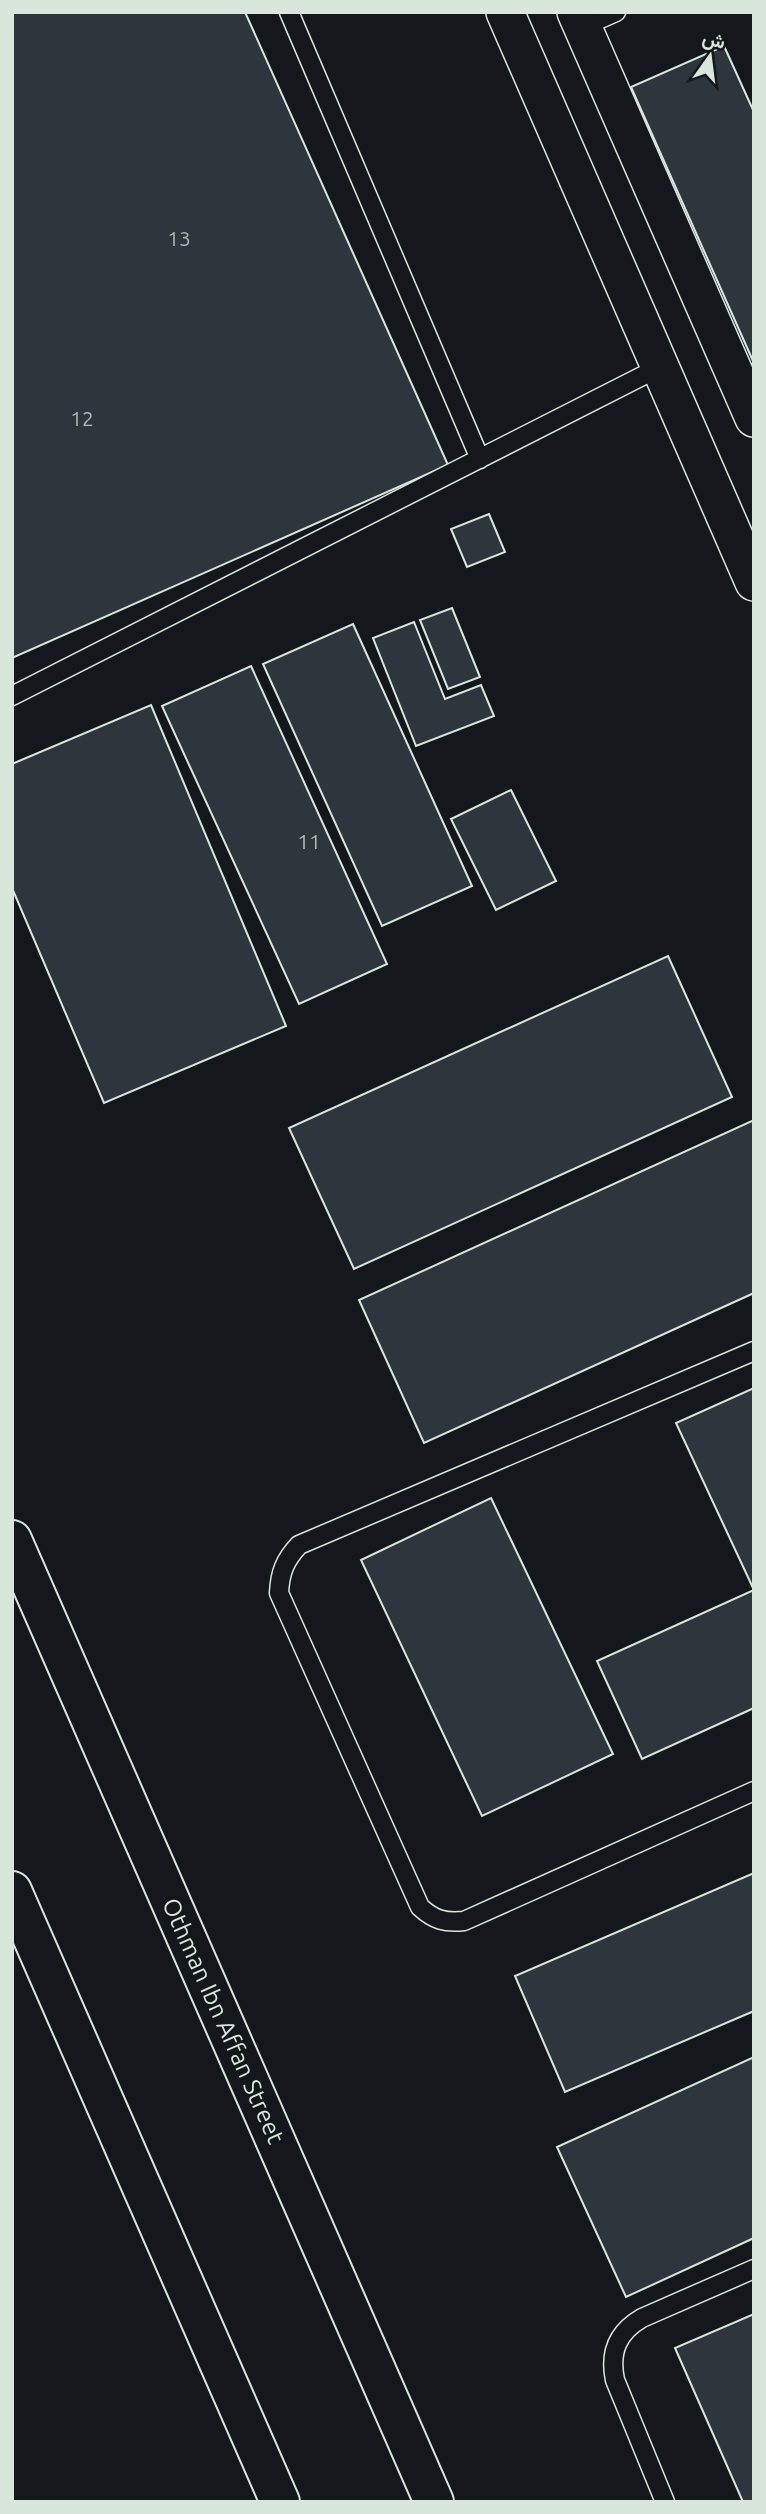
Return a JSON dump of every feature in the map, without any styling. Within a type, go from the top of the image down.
[{"type":"main road","name":"Othman Ibn Affan Street","points":[[12,1540],[434,2502]]},
{"type":"main road","points":[[12,1891],[280,2502]]},
{"type":"street","points":[[505,12],[754,582]]},
{"type":"street","points":[[579,20],[752,408]]},
{"type":"lane","points":[[289,12],[480,459]]},
{"type":"lane","points":[[579,20],[616,12]]},
{"type":"lane","points":[[12,696],[660,368]]},
{"type":"lane","points":[[754,1351],[299,1545],[284,1566],[279,1592],[420,1907],[432,1918],[447,1923],[464,1921],[754,1791]]},
{"type":"lane","points":[[665,2502],[614,2379],[614,2350],[629,2325],[754,2269]]},
{"type":"building","points":[[12,12],[245,12],[448,465],[12,658]]},
{"type":"building","points":[[724,46],[754,112],[753,361],[631,87]]},
{"type":"building","points":[[489,514],[505,552],[467,567],[451,529]]},
{"type":"building","points":[[452,608],[480,677],[448,689],[420,620]]},
{"type":"building","points":[[414,622],[445,699],[481,685],[494,716],[416,746],[373,638]]},
{"type":"building","points":[[353,624],[472,886],[382,926],[263,664]]},
{"type":"building","points":[[251,666],[387,964],[299,1004],[162,706]]},
{"type":"building","points":[[151,705],[286,1026],[104,1103],[12,888],[12,764]]},
{"type":"building","points":[[511,790],[556,881],[496,910],[451,819]]},
{"type":"building","points":[[668,956],[732,1097],[354,1269],[289,1128]]},
{"type":"building","points":[[754,1120],[754,1293],[424,1443],[359,1300]]},
{"type":"building","points":[[754,1388],[754,1590],[676,1423]]},
{"type":"building","points":[[491,1498],[613,1754],[482,1816],[361,1560]]},
{"type":"building","points":[[754,1590],[754,1708],[642,1759],[597,1661]]},
{"type":"building","points":[[754,1873],[754,2011],[565,2092],[515,1976]]},
{"type":"building","points":[[754,2057],[754,2238],[626,2297],[557,2147]]},
{"type":"building","points":[[754,2314],[754,2502],[743,2502],[675,2348]]}]
